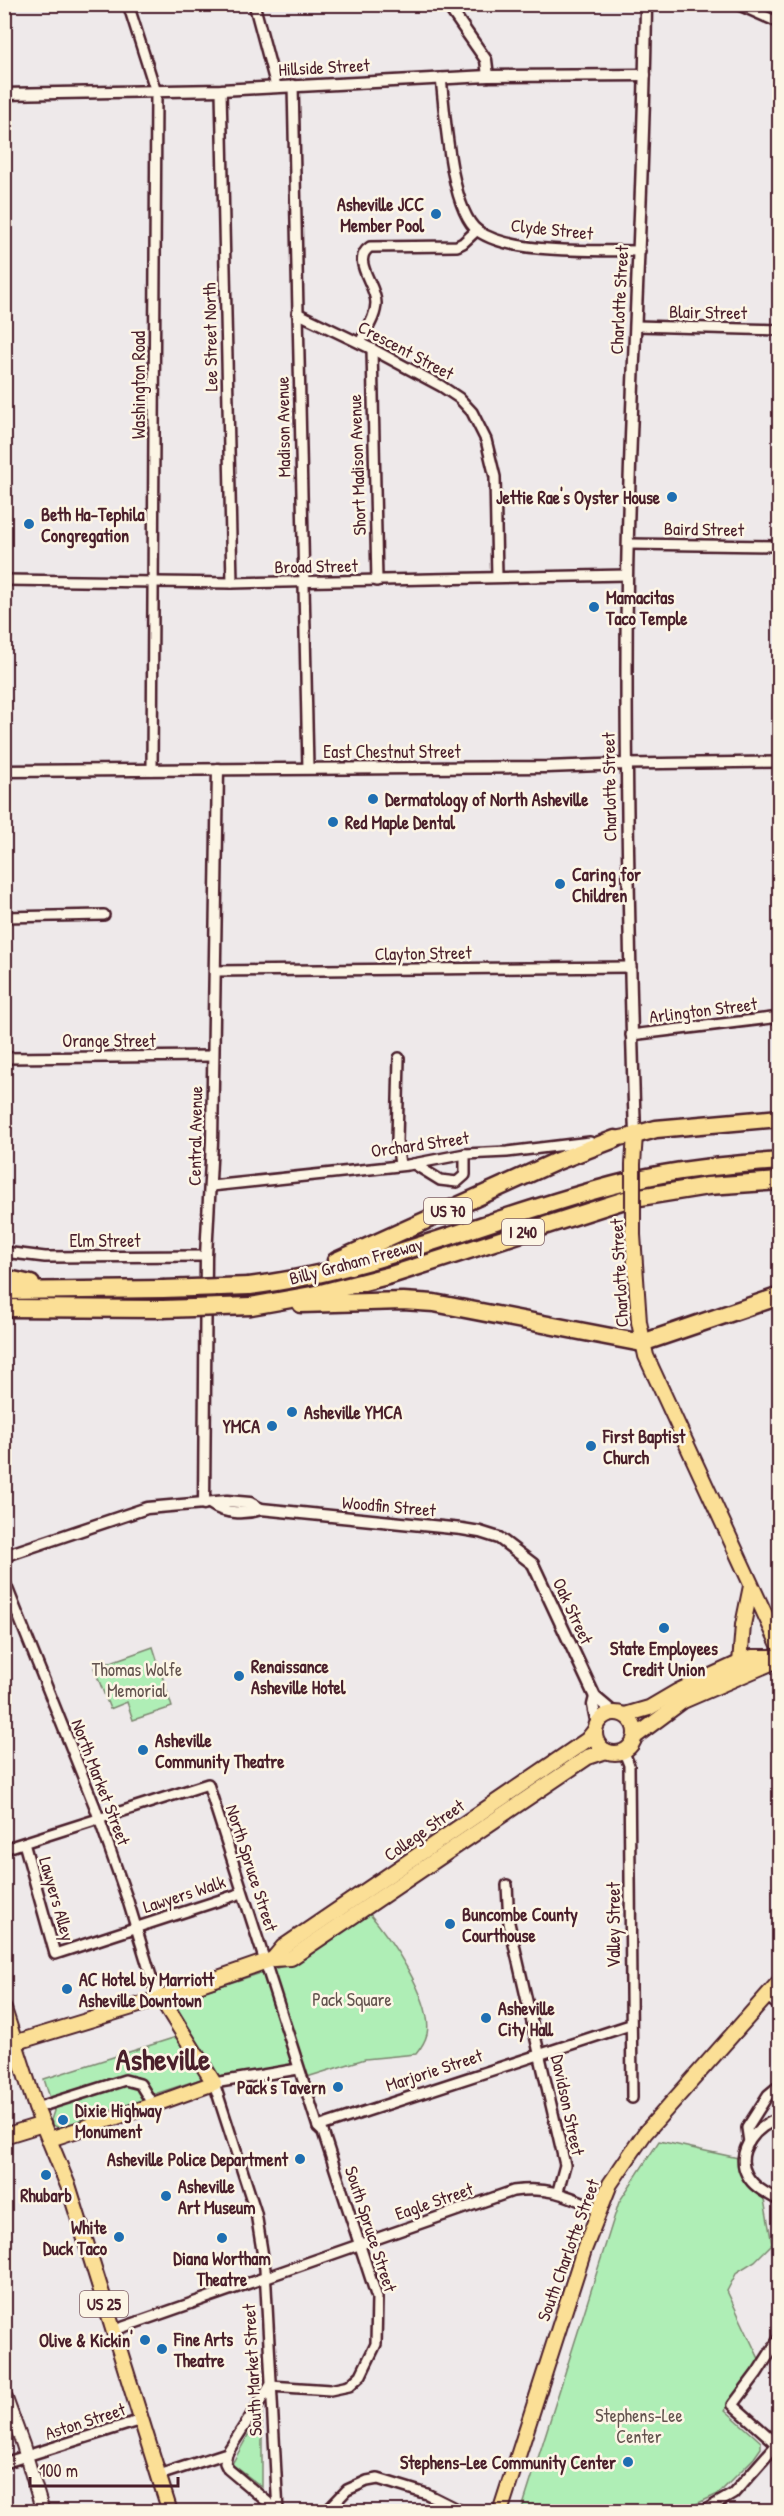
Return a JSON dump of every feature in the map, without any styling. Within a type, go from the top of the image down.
[{"type":"highway","points":[[635,1135],[656,1129],[780,1118]]},
{"type":"highway","name":"US 70","points":[[279,1282],[378,1243],[555,1161],[615,1139]]},
{"type":"highway","name":"Billy Graham Freeway","points":[[4,1291],[163,1289],[249,1286],[279,1282],[384,1258],[626,1182],[706,1167],[780,1161]]},
{"type":"highway","name":"Billy Graham Freeway","points":[[6,1309],[163,1309],[270,1303],[313,1295],[391,1275],[628,1199],[708,1186],[780,1180]]},
{"type":"highway","points":[[4,1278],[58,1289]]},
{"type":"highway","points":[[270,1303],[317,1305],[403,1301],[434,1303],[642,1343],[780,1296]]},
{"type":"main road","name":"Orchard Street","points":[[615,1139],[635,1135]]},
{"type":"main road","name":"Charlotte Street","points":[[635,1135],[633,1235],[642,1343],[678,1428],[780,1647]]},
{"type":"main road","points":[[740,1663],[743,1625],[751,1586]]},
{"type":"main road","points":[[752,1657],[780,1658],[683,1701],[636,1736],[632,1745],[624,1752],[606,1751],[596,1740],[596,1727],[607,1715],[650,1708],[678,1691],[752,1657]]},
{"type":"main road","points":[[620,1714],[635,1726],[636,1736]]},
{"type":"main road","name":"College Street","points":[[10,2045],[161,1998],[269,1961],[291,1958],[368,1898],[587,1740],[596,1727]]},
{"type":"main road","name":"College Street","points":[[368,1898],[519,1804],[588,1757],[606,1751]]},
{"type":"main road","points":[[507,1796],[519,1804]]},
{"type":"main road","name":"South Charlotte Street","points":[[500,2511],[599,2209],[615,2176],[645,2133],[780,1981]]},
{"type":"main road","name":"South Market Street","points":[[161,1998],[214,2083]]},
{"type":"main road","name":"US 25","points":[[4,2008],[10,2045],[69,2188],[170,2511]]},
{"type":"main road","points":[[50,2139],[214,2083]]},
{"type":"main road","points":[[4,2136],[43,2124]]},
{"type":"main road","points":[[4,2393],[43,2511]]},
{"type":"street","name":"Washington Road","points":[[128,4],[156,92],[152,770]]},
{"type":"street","points":[[254,4],[276,86]]},
{"type":"street","points":[[447,4],[486,60],[488,76]]},
{"type":"street","name":"Charlotte Street","points":[[635,1135],[626,764],[627,575],[640,251],[646,4]]},
{"type":"street","points":[[737,4],[780,23]]},
{"type":"street","name":"Hillside Street","points":[[4,94],[221,90],[488,76],[645,75]]},
{"type":"street","points":[[360,343],[375,314],[376,301],[362,261],[362,253],[370,247],[457,246],[477,230],[461,201],[451,171],[441,78]]},
{"type":"street","name":"Madison Avenue","points":[[293,85],[308,768]]},
{"type":"street","name":"Lee Street North","points":[[221,90],[232,583]]},
{"type":"street","name":"Clyde Street","points":[[477,230],[523,246],[640,251]]},
{"type":"street","name":"Crescent Street","points":[[297,312],[372,349],[459,398],[480,425],[489,447],[495,477],[497,577]]},
{"type":"street","name":"Blair Street","points":[[636,326],[780,330]]},
{"type":"street","name":"Short Madison Avenue","points":[[372,349],[377,581]]},
{"type":"street","name":"Baird Street","points":[[629,544],[780,546]]},
{"type":"street","name":"Broad Street","points":[[4,580],[232,583],[627,575]]},
{"type":"street","name":"East Chestnut Street","points":[[4,771],[780,762]]},
{"type":"street","name":"Central Avenue","points":[[208,1504],[207,1256],[211,1186],[219,769]]},
{"type":"street","points":[[4,917],[104,915]]},
{"type":"street","name":"Clayton Street","points":[[215,971],[631,967]]},
{"type":"street","name":"Arlington Street","points":[[631,1035],[780,1017]]},
{"type":"street","name":"Orange Street","points":[[4,1058],[213,1056]]},
{"type":"street","points":[[399,1058],[397,1141],[400,1165]]},
{"type":"street","name":"Orchard Street","points":[[211,1186],[414,1164],[465,1154],[507,1152],[615,1139]]},
{"type":"street","points":[[414,1164],[440,1180],[457,1182],[465,1175],[465,1154]]},
{"type":"street","name":"Elm Street","points":[[4,1252],[45,1257],[207,1256]]},
{"type":"street","name":"Woodfin Street","points":[[4,1556],[147,1508],[172,1504],[208,1504],[226,1511],[249,1513],[261,1509],[462,1529],[489,1535],[512,1546]]},
{"type":"street","name":"Oak Street","points":[[512,1546],[533,1564],[595,1697],[620,1714]]},
{"type":"street","name":"North Market Street","points":[[4,1580],[98,1818],[128,1901],[154,1986],[161,1998]]},
{"type":"street","name":"Oak Street","points":[[595,1697],[593,1704],[596,1727]]},
{"type":"street","name":"Valley Street","points":[[624,1752],[629,1765],[632,2098]]},
{"type":"street","name":"North Spruce Street","points":[[98,1818],[208,1784],[242,1893],[269,1961]]},
{"type":"street","points":[[4,1849],[98,1818]]},
{"type":"street","name":"Lawyers Alley","points":[[24,1843],[55,1954],[135,1927]]},
{"type":"street","name":"Davidson Street","points":[[507,1885],[509,1923],[565,2165],[558,2191]]},
{"type":"street","name":"Lawyers Walk","points":[[135,1927],[242,1893]]},
{"type":"street","name":"South Spruce Street","points":[[269,1961],[298,2069],[318,2127],[323,2132],[377,2298],[378,2315],[376,2344],[361,2375],[350,2386],[340,2389],[270,2386]]},
{"type":"street","points":[[767,1996],[780,2007]]},
{"type":"street","name":"Marjorie Street","points":[[318,2127],[540,2052],[630,2025]]},
{"type":"street","points":[[214,2083],[298,2069]]},
{"type":"street","points":[[36,2108],[125,2080],[140,2084],[153,2105]]},
{"type":"street","name":"South Market Street","points":[[214,2083],[256,2213],[266,2276],[278,2511]]},
{"type":"street","points":[[748,2142],[747,2128],[768,2095],[780,2085]]},
{"type":"street","points":[[780,2119],[762,2126],[748,2142],[744,2152],[747,2176],[757,2187],[780,2201]]},
{"type":"street","name":"Eagle Street","points":[[112,2331],[513,2192],[532,2189],[558,2191],[599,2209]]},
{"type":"street","points":[[702,2511],[733,2494],[778,2442],[733,2405],[780,2337]]},
{"type":"street","points":[[270,2386],[227,2453],[225,2463],[228,2469],[278,2511]]},
{"type":"street","name":"Aston Street","points":[[4,2463],[141,2420]]},
{"type":"street","points":[[159,2475],[227,2453]]},
{"type":"street","points":[[326,2511],[347,2490],[378,2479],[427,2494],[463,2511]]},
{"type":"green space","name":"Thomas Wolfe Memorial","points":[[153,1647],[172,1707],[133,1720],[127,1702],[110,1709],[94,1668]]},
{"type":"green space","name":"Pack Square","points":[[368,1912],[398,1952],[424,2004],[427,2034],[416,2054],[365,2059],[307,2077],[302,2064],[201,2079],[142,2098],[141,2103],[61,2129],[53,2125],[51,2120],[54,2111],[44,2079],[192,2032],[173,2001],[296,1962]]},
{"type":"green space","name":"Stephens-Lee Center","points":[[659,2141],[738,2158],[743,2175],[763,2194],[772,2244],[755,2261],[737,2272],[727,2291],[760,2361],[725,2410],[761,2442],[761,2448],[718,2494],[681,2511],[521,2512],[619,2202]]},
{"type":"green space","points":[[262,2410],[262,2487],[232,2464]]},
{"type":"place","name":"Asheville JCC Member Pool","points":[[436,214]]},
{"type":"place","name":"Jettie Rae's Oyster House","points":[[672,497]]},
{"type":"place","name":"Beth Ha-Tephila Congregation","points":[[29,524]]},
{"type":"place","name":"Mamacitas Taco Temple","points":[[594,607]]},
{"type":"place","name":"Dermatology of North Asheville","points":[[373,799]]},
{"type":"place","name":"Red Maple Dental","points":[[333,822]]},
{"type":"place","name":"Caring for Children","points":[[560,884]]},
{"type":"place","name":"Asheville YMCA","points":[[292,1412]]},
{"type":"place","name":"YMCA","points":[[272,1426]]},
{"type":"place","name":"First Baptist Church","points":[[591,1446]]},
{"type":"place","name":"State Employees Credit Union","points":[[664,1628]]},
{"type":"place","name":"Renaissance Asheville Hotel","points":[[239,1676]]},
{"type":"place","name":"Asheville Community Theatre","points":[[143,1750]]},
{"type":"place","name":"Buncombe County Courthouse","points":[[450,1924]]},
{"type":"place","name":"AC Hotel by Marriott Asheville Downtown","points":[[67,1989]]},
{"type":"place","name":"Asheville City Hall","points":[[486,2018]]},
{"type":"place","name":"Pack's Tavern","points":[[338,2087]]},
{"type":"place","name":"Dixie Highway Monument","points":[[63,2120]]},
{"type":"place","name":"Asheville Police Department","points":[[300,2159]]},
{"type":"place","name":"Rhubarb","points":[[46,2175]]},
{"type":"place","name":"Asheville Art Museum","points":[[166,2196]]},
{"type":"place","name":"White Duck Taco","points":[[119,2237]]},
{"type":"place","name":"Diana Wortham Theatre","points":[[222,2238]]},
{"type":"place","name":"Olive & Kickin'","points":[[145,2340]]},
{"type":"place","name":"Fine Arts Theatre","points":[[162,2349]]},
{"type":"place","name":"Stephens-Lee Community Center","points":[[628,2462]]},
{"type":"district","name":"Asheville","points":[[163,2059]]}]
